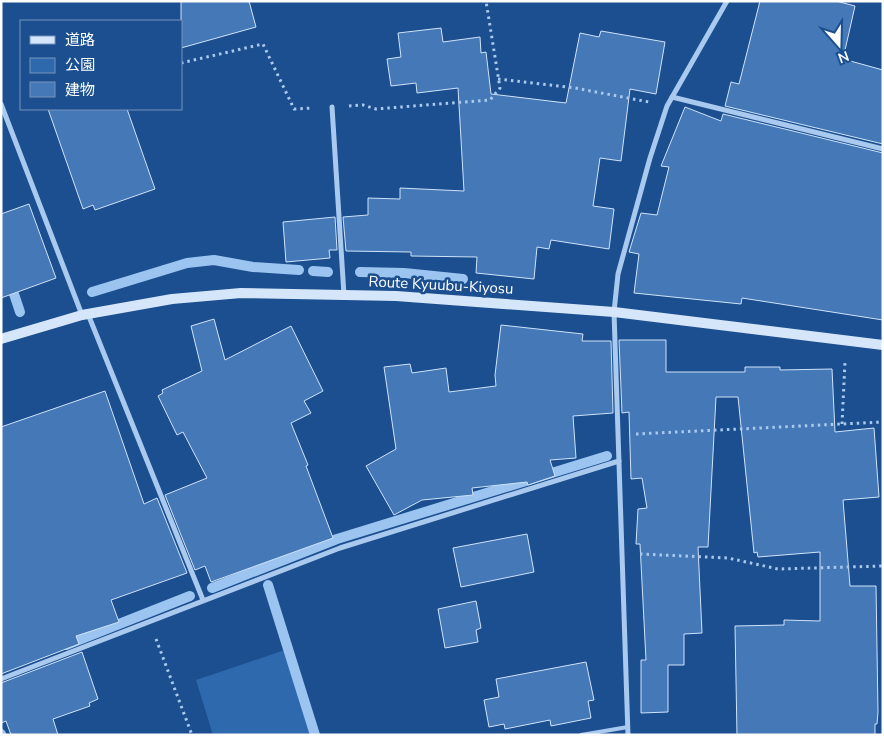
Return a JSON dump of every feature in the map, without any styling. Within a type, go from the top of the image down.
[{"type":"main road","name":"Route Kyuubu-Kiyosu","points":[[1,339],[85,314],[172,299],[241,294],[396,296],[614,312],[883,345]]},
{"type":"street","points":[[628,735],[614,312],[618,274],[650,158],[667,106],[727,1]]},
{"type":"street","points":[[672,97],[883,148]]},
{"type":"street","points":[[1,104],[203,600]]},
{"type":"street","points":[[332,107],[344,295]]},
{"type":"street","points":[[1,679],[340,548],[619,461]]},
{"type":"lane","points":[[581,735],[628,727]]},
{"type":"path","points":[[182,63],[263,44],[294,108],[363,106],[376,109],[490,100],[500,88],[486,1]]},
{"type":"path","points":[[498,79],[575,88],[667,106]]},
{"type":"path","points":[[842,424],[847,341]]},
{"type":"path","points":[[618,435],[883,422]]},
{"type":"path","points":[[622,553],[728,558],[778,569],[883,566]]},
{"type":"path","points":[[149,622],[192,735]]},
{"type":"green space","points":[[285,650],[311,735],[213,735],[196,680]]},
{"type":"building","points":[[181,1],[249,1],[256,27],[182,48]]},
{"type":"building","points":[[760,1],[836,1],[855,6],[843,59],[883,70],[883,144],[725,106],[731,82],[739,84]]},
{"type":"building","points":[[441,28],[443,42],[480,37],[481,53],[486,52],[491,94],[566,103],[580,33],[599,37],[601,31],[665,42],[656,94],[630,89],[621,161],[600,158],[593,206],[614,209],[609,249],[551,240],[549,249],[537,247],[534,279],[476,273],[477,257],[411,256],[411,252],[346,251],[343,217],[368,215],[368,198],[400,199],[400,188],[464,191],[458,88],[417,93],[416,83],[391,86],[387,59],[401,57],[398,33]]},
{"type":"building","points":[[685,107],[721,121],[723,114],[883,153],[883,320],[742,298],[741,304],[634,293],[639,254],[629,252],[641,213],[657,215],[669,167],[661,166]]},
{"type":"building","points":[[48,110],[127,110],[155,189],[95,210],[93,205],[83,209]]},
{"type":"building","points":[[29,204],[56,278],[1,298],[1,214]]},
{"type":"building","points":[[335,217],[337,250],[329,250],[330,258],[286,262],[283,222]]},
{"type":"building","points":[[214,319],[225,360],[291,326],[323,391],[304,401],[311,413],[291,423],[308,465],[306,466],[333,538],[211,582],[205,566],[195,570],[165,495],[207,478],[183,432],[177,435],[158,396],[163,393],[162,390],[202,371],[191,326]]},
{"type":"building","points":[[501,325],[583,334],[582,341],[611,341],[613,413],[573,416],[576,458],[550,460],[555,476],[528,485],[527,482],[472,488],[473,495],[422,500],[394,515],[366,466],[396,449],[384,367],[410,364],[412,373],[446,368],[449,392],[496,386],[495,375]]},
{"type":"building","points":[[619,340],[666,340],[666,372],[745,372],[745,367],[780,367],[780,370],[832,369],[835,432],[874,428],[879,497],[843,500],[850,586],[876,586],[878,712],[875,735],[737,735],[735,626],[784,625],[784,620],[820,621],[820,552],[758,557],[757,552],[754,553],[738,397],[716,397],[708,547],[698,547],[702,633],[684,634],[684,665],[668,665],[668,712],[641,713],[641,660],[646,660],[640,544],[636,544],[638,509],[647,508],[642,478],[631,479],[629,412],[622,413]]},
{"type":"building","points":[[105,391],[144,504],[157,498],[187,573],[111,600],[119,622],[76,636],[79,644],[1,674],[1,427]]},
{"type":"building","points":[[527,534],[534,572],[461,587],[453,548]]},
{"type":"building","points":[[476,601],[481,628],[476,630],[478,642],[445,648],[438,609]]},
{"type":"building","points":[[82,652],[98,699],[89,703],[90,706],[53,719],[58,735],[11,735],[6,721],[1,723],[1,683]]},
{"type":"building","points":[[586,662],[594,700],[588,701],[591,718],[551,726],[550,720],[505,729],[504,724],[489,727],[484,700],[499,697],[496,679]]},
{"type":"waterway","points":[[92,292],[187,263],[214,260],[253,267],[299,270]]},
{"type":"waterway","points":[[313,271],[328,272]]},
{"type":"waterway","points":[[360,272],[404,273],[463,279]]},
{"type":"waterway","points":[[10,282],[20,312]]},
{"type":"waterway","points":[[212,588],[337,539],[607,456]]},
{"type":"waterway","points":[[268,585],[315,735]]},
{"type":"waterway","points":[[66,645],[190,596]]}]
